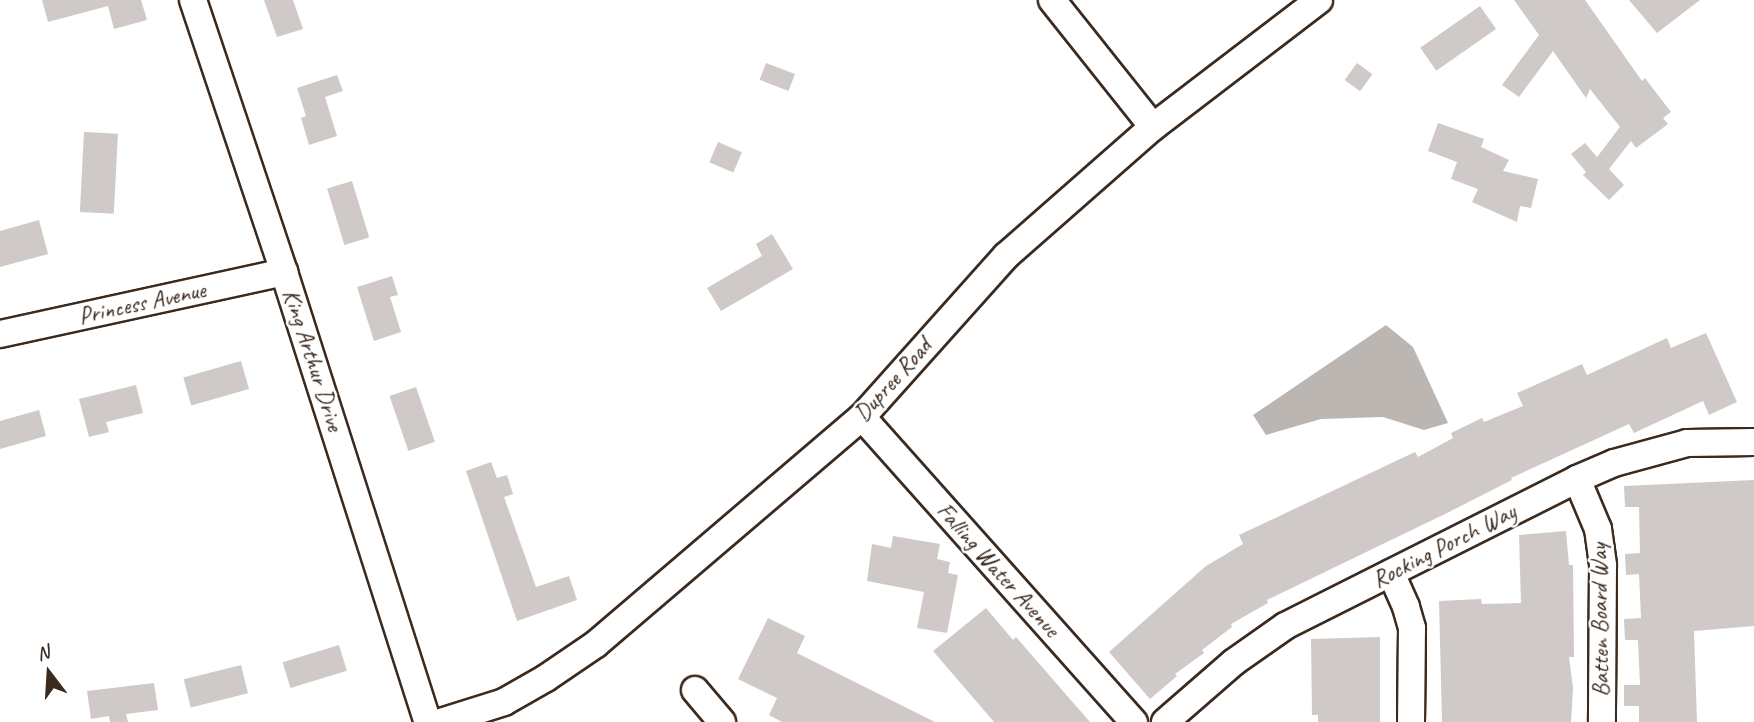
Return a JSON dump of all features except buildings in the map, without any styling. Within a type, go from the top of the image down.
[{"type":"street","name":"King Arthur Drive","points":[[193,0],[284,272],[428,722]]},
{"type":"street","points":[[1052,0],[1153,127]]},
{"type":"street","name":"Dupree Road","points":[[441,722],[504,702],[596,644],[862,417],[1006,256],[1153,127],[1320,0]]},
{"type":"street","name":"Princess Avenue","points":[[0,334],[284,272]]},
{"type":"street","name":"Falling Water Avenue","points":[[862,417],[1134,722]]},
{"type":"street","name":"Rocking Porch Way","points":[[1166,722],[1258,643],[1577,480],[1614,463],[1687,443],[1754,442]]},
{"type":"street","name":"Batten Board Way","points":[[1577,480],[1598,529],[1603,566],[1602,722]]},
{"type":"street","points":[[1391,573],[1412,628],[1411,722]]},
{"type":"street","points":[[695,690],[722,722]]},
{"type":"shaded area","points":[[1386,325],[1413,347],[1448,423],[1424,430],[1383,417],[1321,419],[1266,435],[1253,415]]}]
